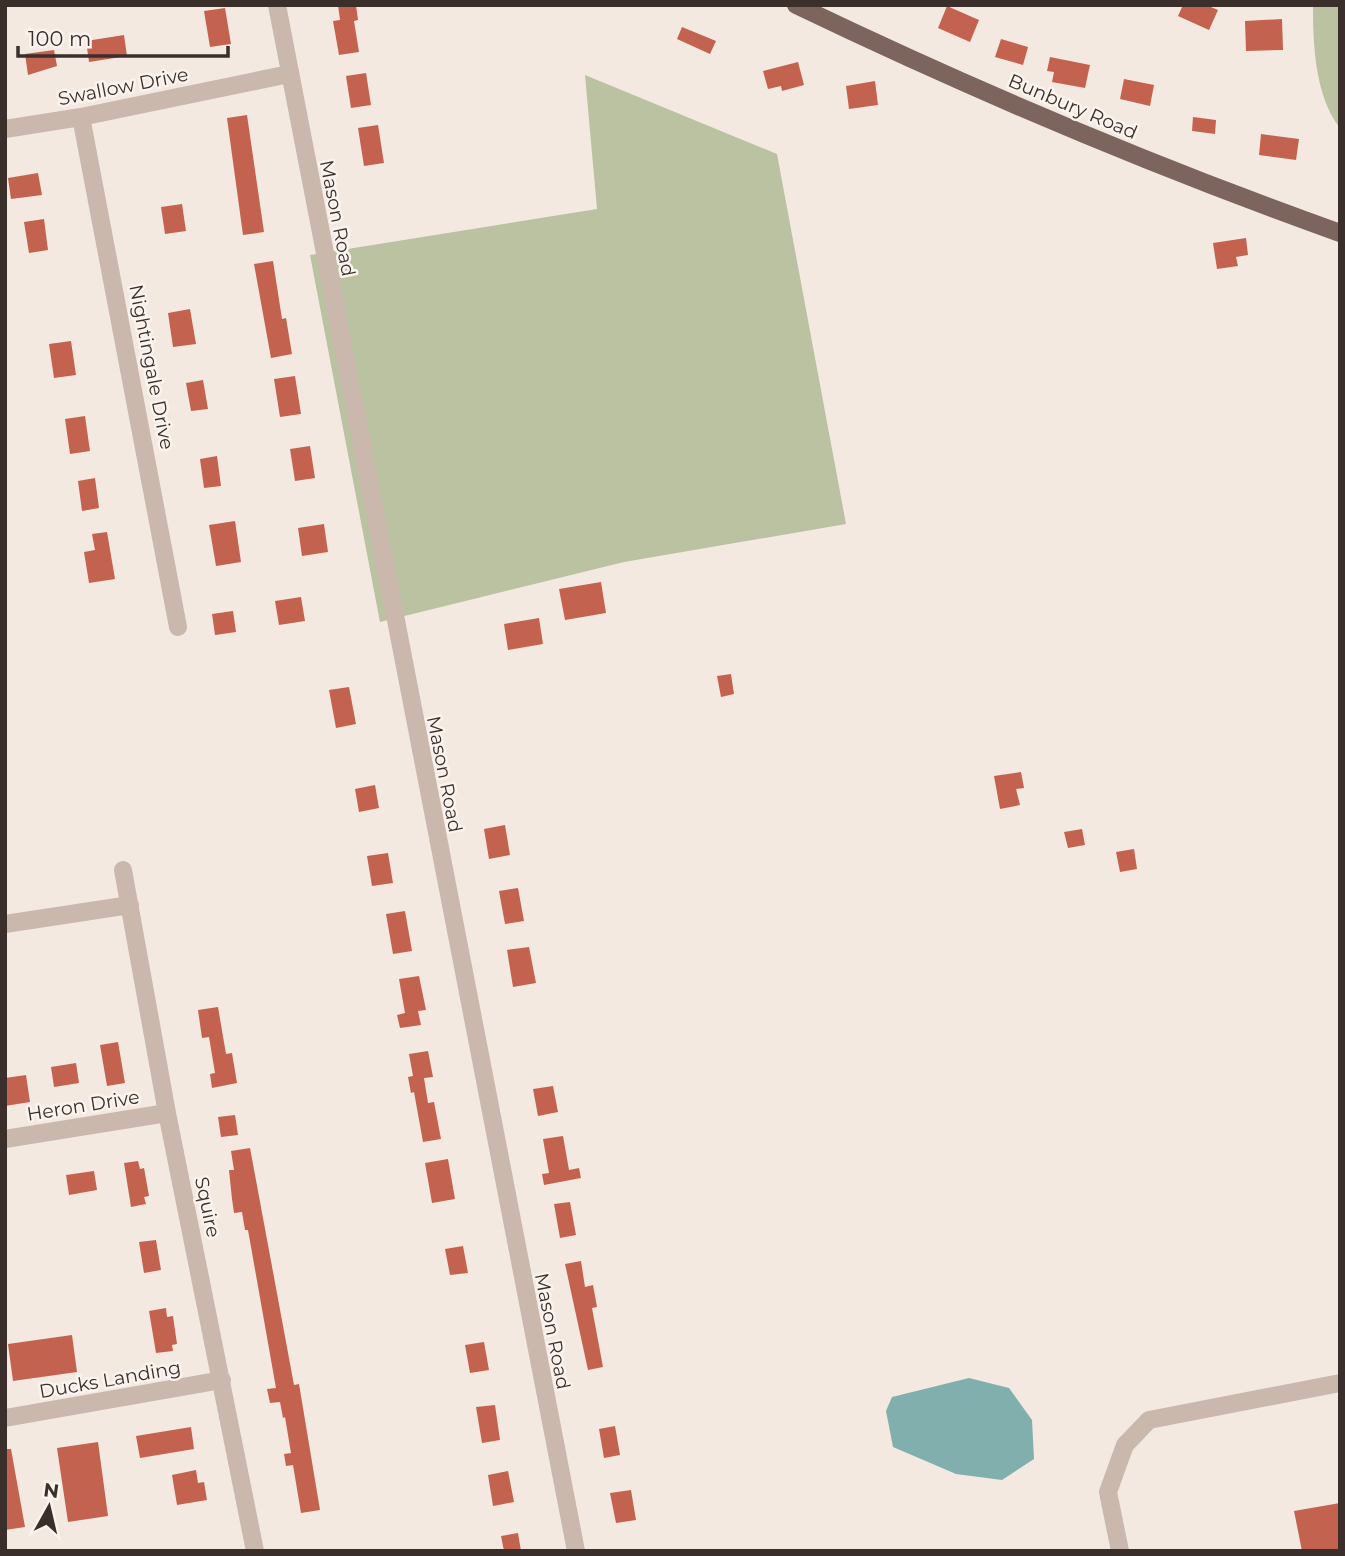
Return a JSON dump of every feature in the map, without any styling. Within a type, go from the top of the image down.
[{"type":"main road","name":"Bunbury Road","points":[[796,5],[974,87],[1149,160],[1340,233]]},
{"type":"street","name":"Mason Road","points":[[277,5],[576,1551]]},
{"type":"street","name":"Swallow Drive","points":[[5,129],[81,117],[289,74]]},
{"type":"street","name":"Nightingale Drive","points":[[81,117],[178,627]]},
{"type":"street","name":"Squire","points":[[123,870],[167,1113],[255,1551]]},
{"type":"street","points":[[5,925],[130,905]]},
{"type":"street","name":"Heron Drive","points":[[5,1139],[167,1113]]},
{"type":"street","name":"Ducks Landing","points":[[5,1418],[222,1380]]},
{"type":"street","points":[[1120,1551],[1108,1492],[1125,1445],[1149,1420],[1340,1383]]},
{"type":"green space","points":[[1313,5],[1340,5],[1340,128],[1320,86],[1315,53]]},
{"type":"green space","points":[[585,75],[777,154],[846,524],[624,562],[380,622],[310,255],[597,209]]},
{"type":"water","points":[[969,1378],[1009,1388],[1032,1420],[1034,1459],[1002,1480],[956,1474],[893,1447],[886,1411],[892,1397]]},
{"type":"building","points":[[338,5],[356,5],[358,20],[354,21],[359,52],[339,55],[333,21],[340,20]]},
{"type":"building","points":[[1183,5],[1206,5],[1218,10],[1209,30],[1178,16]]},
{"type":"building","points":[[947,6],[979,20],[970,42],[938,28]]},
{"type":"building","points":[[225,8],[231,44],[210,47],[204,11]]},
{"type":"building","points":[[1282,19],[1283,50],[1246,51],[1245,21]]},
{"type":"building","points":[[682,27],[716,41],[710,54],[677,39]]},
{"type":"building","points":[[124,35],[127,56],[89,62],[86,41]]},
{"type":"building","points":[[1001,39],[1028,47],[1023,65],[995,57]]},
{"type":"building","points":[[54,50],[57,66],[28,75],[25,54]]},
{"type":"building","points":[[1050,57],[1090,65],[1085,88],[1052,82],[1054,72],[1047,71]]},
{"type":"building","points":[[798,62],[804,85],[782,91],[781,86],[768,89],[763,71]]},
{"type":"building","points":[[366,73],[371,105],[351,108],[346,76]]},
{"type":"building","points":[[1124,79],[1154,85],[1150,106],[1120,99]]},
{"type":"building","points":[[875,81],[878,105],[849,109],[846,86]]},
{"type":"building","points":[[247,115],[264,232],[243,235],[227,118]]},
{"type":"building","points":[[1193,117],[1216,120],[1215,134],[1192,131]]},
{"type":"building","points":[[378,125],[384,163],[364,166],[358,128]]},
{"type":"building","points":[[1261,134],[1299,139],[1296,160],[1259,155]]},
{"type":"building","points":[[38,173],[42,195],[11,199],[8,178]]},
{"type":"building","points":[[182,204],[186,231],[165,234],[161,207]]},
{"type":"building","points":[[44,219],[48,250],[29,253],[24,222]]},
{"type":"building","points":[[1246,238],[1248,255],[1236,257],[1238,266],[1217,269],[1213,243]]},
{"type":"building","points":[[273,261],[282,319],[286,318],[292,354],[271,358],[254,264]]},
{"type":"building","points":[[190,309],[196,344],[173,347],[168,313]]},
{"type":"building","points":[[71,341],[76,375],[54,378],[49,344]]},
{"type":"building","points":[[295,376],[301,414],[280,417],[274,379]]},
{"type":"building","points":[[203,380],[208,409],[191,411],[186,383]]},
{"type":"building","points":[[85,416],[90,451],[70,454],[65,419]]},
{"type":"building","points":[[310,446],[315,478],[295,481],[290,449]]},
{"type":"building","points":[[217,456],[221,486],[204,488],[200,459]]},
{"type":"building","points":[[95,478],[99,508],[82,511],[78,481]]},
{"type":"building","points":[[235,521],[241,562],[216,566],[209,525]]},
{"type":"building","points":[[324,524],[328,552],[302,556],[298,528]]},
{"type":"building","points":[[107,532],[115,579],[89,583],[84,552],[95,550],[92,534]]},
{"type":"building","points":[[601,582],[606,613],[565,620],[559,589]]},
{"type":"building","points":[[301,597],[305,621],[279,625],[275,601]]},
{"type":"building","points":[[233,611],[236,632],[215,635],[212,614]]},
{"type":"building","points":[[539,618],[543,644],[508,650],[504,624]]},
{"type":"building","points":[[731,674],[734,694],[721,697],[717,676]]},
{"type":"building","points":[[349,687],[356,724],[336,728],[329,690]]},
{"type":"building","points":[[1021,772],[1024,788],[1016,789],[1020,805],[1000,809],[994,776]]},
{"type":"building","points":[[375,785],[379,808],[359,812],[355,789]]},
{"type":"building","points":[[505,825],[510,855],[489,859],[484,829]]},
{"type":"building","points":[[1082,829],[1085,845],[1068,848],[1064,832]]},
{"type":"building","points":[[1134,849],[1137,869],[1120,872],[1116,852]]},
{"type":"building","points":[[388,853],[393,883],[372,886],[367,856]]},
{"type":"building","points":[[518,888],[524,921],[505,924],[499,891]]},
{"type":"building","points":[[405,911],[412,951],[393,954],[386,914]]},
{"type":"building","points":[[529,947],[536,983],[513,987],[507,950]]},
{"type":"building","points":[[419,976],[426,1010],[418,1011],[421,1025],[400,1028],[397,1015],[405,1013],[399,979]]},
{"type":"building","points":[[218,1007],[226,1054],[232,1053],[237,1083],[212,1088],[210,1074],[215,1073],[209,1037],[202,1038],[198,1010]]},
{"type":"building","points":[[118,1042],[125,1083],[107,1086],[100,1045]]},
{"type":"building","points":[[428,1051],[433,1077],[424,1078],[428,1103],[434,1102],[441,1139],[423,1142],[414,1092],[411,1093],[408,1077],[413,1076],[409,1054]]},
{"type":"building","points":[[76,1063],[79,1083],[54,1087],[51,1067]]},
{"type":"building","points":[[26,1075],[30,1102],[5,1106],[5,1078]]},
{"type":"building","points":[[553,1086],[558,1112],[538,1116],[533,1089]]},
{"type":"building","points":[[235,1115],[238,1135],[221,1137],[218,1117]]},
{"type":"building","points":[[563,1136],[569,1170],[579,1168],[581,1178],[544,1185],[542,1174],[549,1173],[543,1139]]},
{"type":"building","points":[[250,1148],[294,1385],[299,1384],[320,1510],[301,1513],[293,1465],[286,1466],[284,1454],[291,1453],[285,1417],[283,1418],[280,1402],[270,1403],[267,1389],[276,1388],[248,1230],[245,1230],[242,1212],[234,1213],[229,1170],[234,1170],[231,1151]]},
{"type":"building","points":[[448,1159],[455,1199],[432,1203],[425,1163]]},
{"type":"building","points":[[138,1161],[140,1169],[144,1168],[149,1196],[144,1197],[146,1204],[131,1207],[124,1163]]},
{"type":"building","points":[[94,1171],[97,1190],[69,1195],[66,1175]]},
{"type":"building","points":[[570,1202],[576,1235],[560,1238],[554,1204]]},
{"type":"building","points":[[156,1240],[161,1270],[144,1273],[139,1242]]},
{"type":"building","points":[[463,1246],[468,1273],[450,1275],[445,1249]]},
{"type":"building","points":[[581,1261],[585,1287],[593,1285],[597,1307],[592,1308],[603,1367],[588,1370],[565,1264]]},
{"type":"building","points":[[166,1308],[167,1317],[173,1316],[177,1344],[172,1345],[173,1351],[156,1353],[149,1311]]},
{"type":"building","points":[[72,1335],[77,1372],[13,1381],[8,1344]]},
{"type":"building","points":[[484,1342],[489,1370],[470,1373],[465,1345]]},
{"type":"building","points":[[495,1405],[500,1440],[482,1443],[476,1407]]},
{"type":"building","points":[[615,1426],[620,1455],[604,1458],[599,1429]]},
{"type":"building","points":[[191,1427],[194,1449],[140,1458],[136,1436]]},
{"type":"building","points":[[98,1442],[108,1516],[68,1522],[57,1448]]},
{"type":"building","points":[[5,1449],[11,1449],[25,1527],[5,1530]]},
{"type":"building","points":[[196,1470],[198,1483],[204,1482],[207,1500],[177,1505],[172,1475]]},
{"type":"building","points":[[508,1471],[514,1502],[493,1506],[488,1475]]},
{"type":"building","points":[[631,1490],[636,1520],[616,1523],[610,1493]]},
{"type":"building","points":[[1340,1503],[1340,1551],[1302,1551],[1294,1511]]},
{"type":"building","points":[[518,1533],[521,1551],[504,1551],[501,1536]]}]
